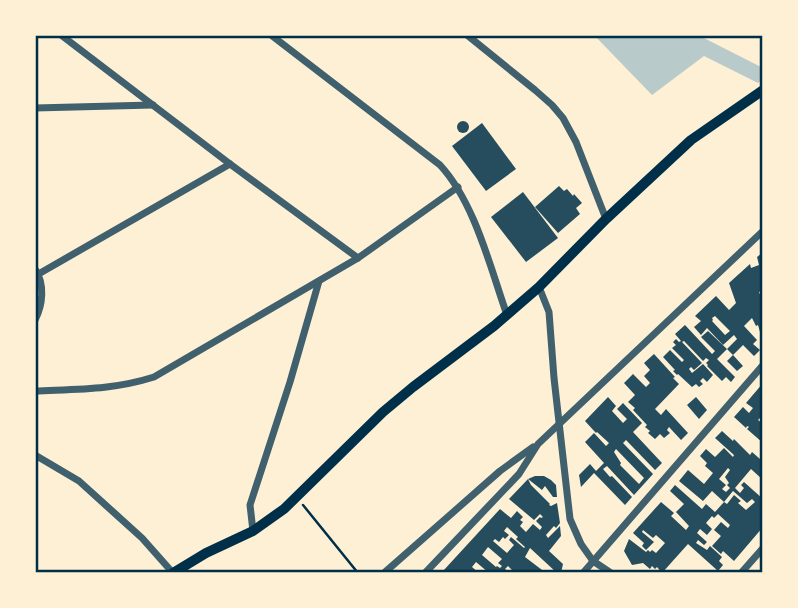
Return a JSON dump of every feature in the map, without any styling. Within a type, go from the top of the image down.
[{"type":"main road","points":[[173,573],[206,553],[253,531],[284,509],[383,412],[539,287],[606,219],[691,140],[763,90]]},
{"type":"street","points":[[61,35],[358,258]]},
{"type":"street","points":[[271,35],[440,165],[453,179],[481,242],[507,315]]},
{"type":"street","points":[[467,35],[536,90],[563,118],[576,142],[606,219]]},
{"type":"street","points":[[35,108],[154,105]]},
{"type":"street","points":[[35,320],[41,304],[41,283],[36,273],[230,164]]},
{"type":"street","points":[[35,391],[111,388],[154,377],[358,258],[458,187]]},
{"type":"street","points":[[384,573],[500,471],[538,444],[763,231]]},
{"type":"street","points":[[253,531],[250,505],[319,281]]},
{"type":"street","points":[[539,287],[549,312],[570,519],[581,544],[593,561],[611,573]]},
{"type":"street","points":[[583,573],[763,365]]},
{"type":"street","points":[[425,573],[519,474],[538,444]]},
{"type":"street","points":[[35,455],[79,481],[142,538],[173,573]]},
{"type":"street","points":[[741,573],[763,548]]},
{"type":"path","points":[[297,497],[358,573]]},
{"type":"shaded area","points":[[594,35],[698,35],[763,68],[763,79],[758,83],[704,56],[652,95]]},
{"type":"building","points":[[463,121],[469,127],[463,133],[457,127]]},
{"type":"building","points":[[482,123],[516,169],[486,191],[452,146]]},
{"type":"building","points":[[559,186],[564,191],[567,189],[573,196],[574,194],[582,203],[576,208],[580,214],[558,233],[535,207]]},
{"type":"building","points":[[523,192],[558,238],[526,262],[491,217]]},
{"type":"building","points":[[762,253],[763,290],[759,292],[763,302],[763,330],[760,332],[752,318],[744,326],[757,340],[753,344],[760,350],[754,356],[743,345],[733,355],[727,349],[737,339],[734,335],[723,345],[707,328],[701,335],[694,327],[701,321],[695,316],[716,296],[729,310],[736,303],[729,283],[750,264],[751,268],[759,265],[757,257]],"holes":[[[715,316],[730,331],[725,335],[712,318]]]},
{"type":"building","points":[[685,325],[712,354],[715,351],[701,337],[708,331],[727,349],[717,359],[735,377],[731,382],[726,377],[722,381],[707,366],[709,360],[706,358],[703,361],[684,341],[682,342],[702,363],[694,370],[691,367],[689,369],[692,373],[703,364],[713,375],[707,382],[703,378],[700,381],[703,384],[699,387],[696,384],[692,387],[673,371],[675,370],[663,357],[670,350],[682,362],[684,360],[672,348],[676,345],[673,342],[676,339],[681,341],[675,334]]},
{"type":"building","points":[[654,354],[679,384],[655,409],[661,415],[666,409],[688,433],[681,440],[669,427],[667,430],[670,433],[664,438],[660,434],[655,439],[633,410],[635,408],[628,402],[635,395],[624,383],[633,374],[646,387],[650,383],[644,376],[650,370],[644,363]]},
{"type":"building","points":[[733,355],[743,366],[737,371],[727,361]]},
{"type":"building","points":[[763,383],[763,420],[758,420],[763,424],[763,443],[747,429],[749,427],[746,428],[734,417],[743,407],[749,413],[753,408],[746,403]]},
{"type":"building","points":[[608,397],[616,406],[612,411],[623,423],[627,419],[617,409],[623,403],[642,423],[633,432],[662,463],[655,470],[626,440],[623,443],[653,474],[634,495],[607,466],[603,469],[632,497],[625,505],[594,473],[581,487],[579,475],[590,464],[596,471],[604,463],[585,442],[594,433],[606,446],[609,443],[585,421]],"holes":[[[616,449],[644,478],[639,484],[620,465],[614,452]]]},
{"type":"building","points":[[696,397],[707,410],[699,419],[687,405]]},
{"type":"building","points":[[722,431],[750,455],[752,452],[760,459],[763,456],[763,480],[751,469],[735,488],[740,493],[744,482],[763,499],[763,527],[734,561],[712,546],[721,536],[714,530],[721,522],[728,528],[730,525],[718,514],[714,518],[712,516],[706,523],[712,529],[707,535],[700,529],[697,533],[707,542],[704,545],[698,540],[696,543],[707,550],[710,546],[722,557],[719,561],[723,565],[718,571],[688,544],[662,573],[657,567],[655,569],[652,566],[650,569],[643,563],[632,565],[624,551],[629,539],[646,552],[652,550],[656,553],[665,543],[656,535],[653,538],[643,530],[654,542],[646,550],[642,546],[644,543],[633,533],[661,502],[674,513],[671,516],[686,530],[689,526],[676,512],[684,504],[670,491],[675,485],[702,509],[706,504],[715,512],[724,502],[712,491],[703,501],[679,481],[688,470],[704,484],[713,473],[705,466],[707,463],[700,456],[706,449],[715,457],[724,448],[733,457],[734,455],[715,438]],"holes":[[[728,468],[730,470],[725,477],[730,488],[726,492],[722,489],[726,485],[719,479]],[[733,491],[747,503],[752,499],[755,502],[746,510],[734,495],[727,504],[724,502]]]},
{"type":"building","points":[[544,476],[551,480],[556,485],[557,497],[553,497],[545,486],[542,490],[528,479]]},
{"type":"building","points":[[528,479],[549,505],[557,503],[560,523],[546,535],[548,538],[560,526],[561,536],[549,551],[563,564],[561,573],[557,573],[530,548],[525,557],[546,573],[515,573],[508,566],[505,569],[510,573],[489,573],[476,562],[472,567],[479,573],[443,571],[500,509],[511,518],[517,511],[523,517],[520,526],[526,532],[533,524],[540,530],[542,527],[536,521],[543,517],[540,514],[534,520],[509,499]],"holes":[[[507,527],[518,537],[516,539],[524,548],[511,537],[509,540],[514,545],[507,553],[493,541],[495,539],[499,542],[503,537],[505,539],[509,535],[504,531]],[[488,547],[502,559],[498,563],[502,566],[500,568],[482,555]]]}]
